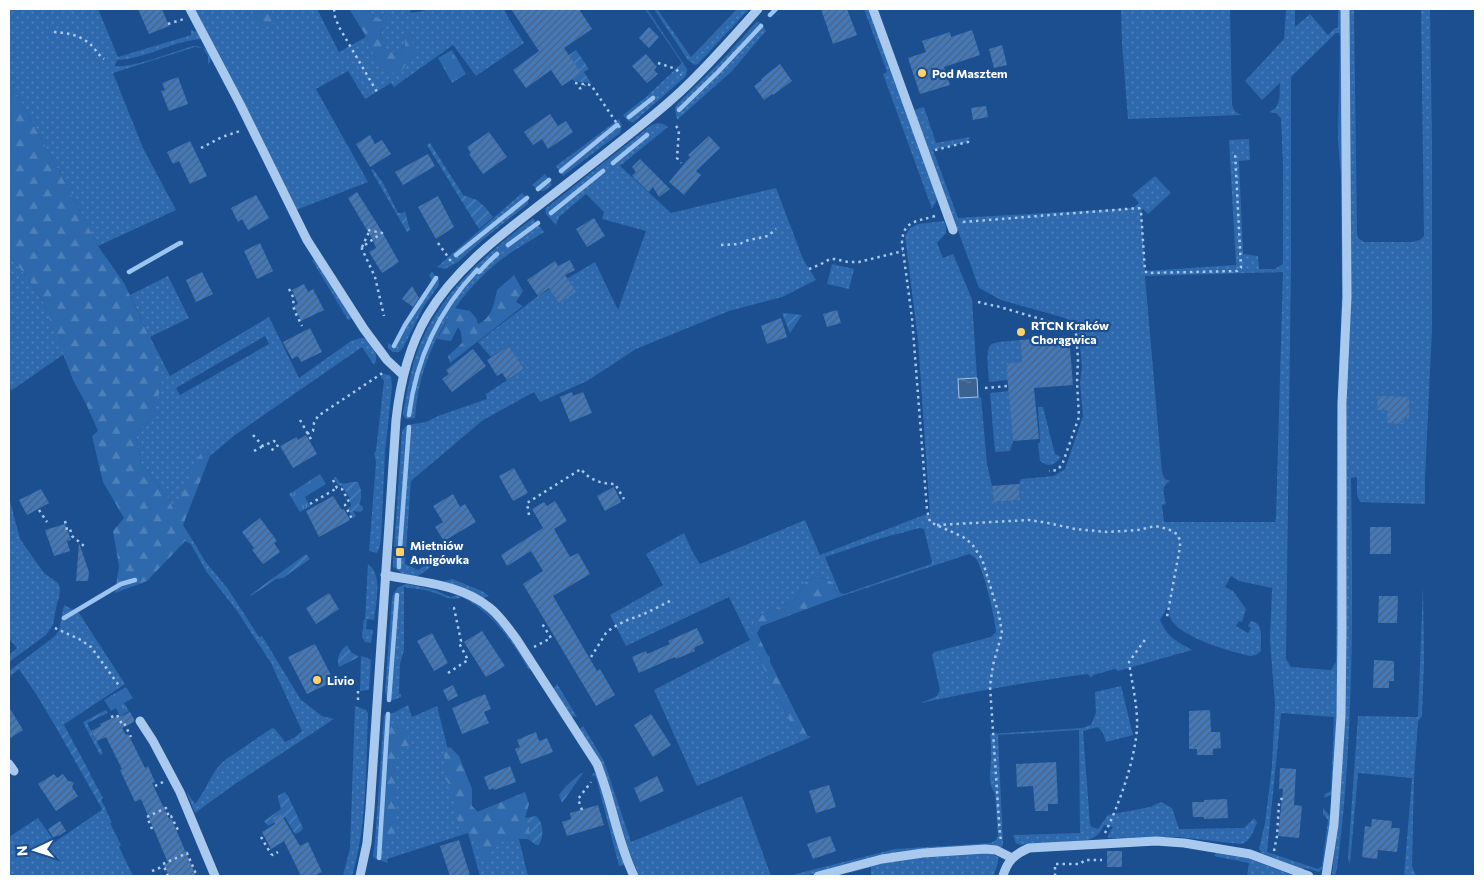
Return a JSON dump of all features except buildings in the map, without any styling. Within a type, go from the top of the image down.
[{"type":"street","points":[[190,9],[318,259],[364,329],[387,360],[403,375]]},
{"type":"street","points":[[360,876],[367,843],[370,808],[396,420],[403,375],[415,339],[426,317],[440,296],[459,273],[495,239],[625,138],[679,93],[758,9]]},
{"type":"street","points":[[873,9],[951,227]]},
{"type":"street","points":[[1326,876],[1334,824],[1341,688],[1342,402],[1347,296],[1345,9]]},
{"type":"street","points":[[385,575],[464,592],[491,609],[503,621],[597,764],[624,851],[634,876]]},
{"type":"street","points":[[140,721],[153,741],[180,792],[215,876]]},
{"type":"street","points":[[1003,876],[1005,868],[1012,858],[1020,851],[1029,848],[1038,846],[1156,841],[1209,846],[1250,854],[1309,876]]},
{"type":"street","points":[[818,876],[882,860],[923,853],[985,849],[996,850],[1012,858]]},
{"type":"path","points":[[334,9],[339,27],[377,92]]},
{"type":"path","points":[[168,24],[187,19]]},
{"type":"path","points":[[54,32],[69,34],[90,43],[104,59]]},
{"type":"path","points":[[658,63],[676,69]]},
{"type":"path","points":[[575,83],[591,85],[616,121]]},
{"type":"path","points":[[579,89],[586,84]]},
{"type":"path","points":[[201,148],[251,126]]},
{"type":"path","points":[[676,126],[679,130],[677,158],[681,163]]},
{"type":"path","points":[[924,149],[933,150],[968,142],[969,137]]},
{"type":"path","points":[[951,227],[1139,208],[1141,210],[1145,270],[1147,273],[1237,270],[1241,268],[1234,152]]},
{"type":"path","points":[[946,213],[908,225],[902,235],[912,318],[927,510],[930,522],[962,537],[972,544],[982,559],[1000,615],[1002,633],[993,665],[990,686],[1000,836],[1012,858]]},
{"type":"path","points":[[721,245],[740,244],[751,239],[768,236],[776,229]]},
{"type":"path","points":[[362,247],[382,233],[368,230],[369,232],[362,247],[362,251],[375,277],[384,316]]},
{"type":"path","points":[[369,232],[374,239]]},
{"type":"path","points":[[438,243],[448,257]]},
{"type":"path","points":[[809,269],[830,259],[859,262],[903,251]]},
{"type":"path","points":[[289,289],[294,299],[292,302],[293,308],[302,326]]},
{"type":"path","points":[[978,302],[1072,328],[1076,333],[1078,359],[1076,382],[1079,417],[1062,465],[1057,470],[1049,471]]},
{"type":"path","points":[[307,434],[312,431],[318,416],[380,374]]},
{"type":"path","points":[[985,388],[1008,386]]},
{"type":"path","points":[[300,420],[312,441]]},
{"type":"path","points":[[253,435],[263,446]]},
{"type":"path","points":[[254,451],[274,441],[278,444],[277,448],[270,451]]},
{"type":"path","points":[[529,515],[527,503],[581,469],[596,481],[615,484],[624,499]]},
{"type":"path","points":[[333,480],[337,488],[342,489],[349,502],[345,505],[353,521]]},
{"type":"path","points":[[310,504],[337,488]]},
{"type":"path","points":[[39,510],[47,522]]},
{"type":"path","points":[[935,525],[1029,520],[1075,529],[1107,532],[1138,530],[1156,526],[1168,529],[1177,534],[1180,540],[1180,547],[1167,617]]},
{"type":"path","points":[[65,521],[72,536],[84,546]]},
{"type":"path","points":[[591,657],[606,633],[612,628],[672,600]]},
{"type":"path","points":[[448,672],[468,660],[459,643],[461,642],[454,608],[449,608]]},
{"type":"path","points":[[533,648],[551,638],[541,622]]},
{"type":"path","points":[[55,628],[92,647],[120,687]]},
{"type":"path","points":[[1102,844],[1103,837],[1122,793],[1135,745],[1137,727],[1136,706],[1129,662],[1147,637]]},
{"type":"path","points":[[358,691],[358,700]]},
{"type":"path","points":[[112,717],[117,715],[122,724],[124,723],[131,737]]},
{"type":"path","points":[[582,810],[578,800],[592,779]]},
{"type":"path","points":[[1274,853],[1279,803],[1282,798]]},
{"type":"path","points":[[152,829],[147,817],[166,808],[169,817],[171,816],[179,832]]},
{"type":"path","points":[[261,837],[271,854],[273,855],[278,852]]},
{"type":"path","points":[[152,871],[187,853],[197,876]]},
{"type":"path","points":[[1055,876],[1054,864],[1080,864],[1085,860],[1102,860]]},
{"type":"path","points":[[164,866],[168,876]]},
{"type":"green space","points":[[9,9],[98,9],[118,57],[191,35],[191,30],[198,32],[201,39],[190,40],[138,57],[117,60],[115,66],[132,65],[193,46],[203,48],[195,47],[113,73],[143,148],[176,210],[98,246],[18,96],[9,88]]},
{"type":"green space","points":[[193,9],[252,9],[258,22],[277,20],[269,9],[317,9],[339,52],[366,37],[376,59],[402,70],[411,30],[405,30],[405,45],[402,52],[396,54],[386,50],[380,35],[386,11],[380,19],[371,14],[368,9],[410,9],[411,13],[427,9],[504,9],[524,43],[476,76],[453,45],[394,87],[391,83],[365,99],[348,71],[316,89],[368,182],[296,210]]},
{"type":"green space","points":[[252,9],[269,9],[277,20],[268,26],[258,23]]},
{"type":"green space","points":[[349,9],[368,9],[371,14],[380,19],[387,10],[389,25],[381,29],[380,35],[386,50],[396,54],[402,52],[405,45],[405,30],[411,30],[414,54],[402,70],[389,74],[376,59],[364,33]]},
{"type":"green space","points":[[645,9],[647,9],[687,69],[686,76],[634,122],[631,122],[623,115],[646,97],[682,63]]},
{"type":"green space","points":[[654,9],[657,9],[691,57],[737,9],[749,9],[695,65],[688,60]]},
{"type":"green space","points":[[864,9],[869,9],[935,191],[937,200],[932,209],[883,74],[887,72]]},
{"type":"green space","points":[[1121,9],[1230,9],[1232,105],[1236,112],[1242,115],[1128,119]]},
{"type":"green space","points":[[1286,9],[1295,9],[1295,27],[1310,14],[1328,35],[1335,28],[1338,28],[1338,9],[1342,9],[1344,282],[1340,653],[1333,794],[1324,798],[1325,794],[1331,791],[1334,717],[1281,713],[1267,852],[1318,869],[1322,866],[1328,820],[1323,814],[1323,808],[1331,817],[1323,868],[1319,872],[1306,868],[1301,869],[1262,853],[1259,849],[1265,823],[1272,766],[1275,704],[1270,641],[1272,588],[1239,581],[1231,576],[1225,587],[1233,591],[1246,609],[1242,622],[1239,621],[1236,626],[1248,633],[1251,628],[1248,626],[1251,621],[1255,622],[1260,628],[1261,651],[1256,655],[1250,656],[1197,639],[1172,621],[1168,606],[1160,620],[1163,626],[1173,638],[1192,650],[1118,671],[1115,669],[1093,675],[1091,678],[1088,674],[1046,680],[983,690],[921,703],[937,696],[940,690],[932,655],[934,652],[991,637],[996,632],[986,583],[976,559],[970,554],[839,597],[833,582],[818,577],[806,581],[794,600],[756,618],[750,640],[729,597],[626,646],[610,615],[663,585],[646,554],[684,533],[700,564],[805,520],[820,555],[924,515],[930,515],[918,340],[905,236],[910,228],[918,224],[944,221],[946,233],[937,243],[943,258],[953,254],[972,299],[977,378],[958,379],[959,398],[981,397],[987,464],[994,502],[1020,500],[1019,484],[1021,479],[1054,476],[1065,469],[1083,416],[1080,383],[1082,367],[1078,325],[1065,318],[1001,300],[979,288],[914,110],[924,107],[936,143],[970,137],[968,142],[933,150],[958,218],[1133,208],[1139,203],[1132,195],[1155,176],[1171,193],[1148,214],[1143,209],[1141,212],[1145,271],[1236,265],[1229,140],[1249,139],[1250,160],[1239,161],[1243,254],[1258,256],[1259,269],[1275,269],[1283,264],[1283,166],[1281,118],[1276,113],[1269,112],[1278,104],[1280,83],[1262,100],[1245,81],[1284,39]],"holes":[[[1336,33],[1339,33],[1340,37],[1338,140],[1341,178],[1342,295],[1337,426],[1336,662],[1331,670],[1291,667],[1286,659],[1291,264],[1291,77]],[[1283,272],[1275,522],[1164,522],[1162,505],[1166,504],[1164,488],[1170,481],[1165,479],[1162,473],[1145,276]],[[920,528],[924,529],[931,564],[844,594],[840,593],[825,557],[882,538]]]},
{"type":"green space","points":[[1349,9],[1354,9],[1358,238],[1364,242],[1412,242],[1420,240],[1424,236],[1421,9],[1430,9],[1432,329],[1425,504],[1360,502],[1357,495],[1357,477],[1351,478],[1352,625],[1347,771],[1337,869],[1335,876],[1332,876],[1340,794],[1346,642],[1347,541],[1345,471]]},
{"type":"green space","points":[[757,21],[761,23],[766,31],[732,71],[677,120],[675,108],[677,104],[723,59]]},
{"type":"green space","points":[[203,48],[208,51],[211,57],[208,65],[208,56]]},
{"type":"green space","points":[[452,50],[466,74],[452,83],[438,58]]},
{"type":"green space","points":[[576,50],[589,69],[584,72],[591,83],[574,81],[572,79],[569,55]]},
{"type":"green space","points":[[9,88],[18,96],[98,246],[124,283],[148,334],[162,383],[153,416],[136,436],[141,463],[168,498],[174,510],[205,444],[210,456],[183,525],[190,536],[147,581],[115,593],[119,566],[113,531],[124,518],[103,482],[92,436],[98,431],[73,380],[42,299],[9,255]]},
{"type":"green space","points":[[619,119],[622,125],[620,133],[563,176],[556,166]]},
{"type":"green space","points":[[657,123],[668,127],[620,166],[671,213],[776,188],[803,259],[816,280],[782,297],[729,311],[636,349],[587,381],[540,402],[534,392],[483,420],[411,481],[405,564],[418,570],[434,562],[427,570],[416,577],[403,574],[393,567],[393,556],[402,556],[402,547],[394,547],[402,431],[407,425],[426,422],[487,399],[486,394],[524,369],[509,346],[491,357],[478,342],[538,296],[595,262],[618,310],[646,231],[602,219],[604,212],[586,194],[559,217],[556,225],[546,214],[545,209],[650,126]]},
{"type":"green space","points":[[430,143],[463,195],[477,200],[493,217],[479,229],[427,145]]},
{"type":"green space","points":[[373,169],[383,183],[398,213],[405,211],[410,230],[407,232],[371,170]]},
{"type":"green space","points":[[545,174],[552,185],[544,191],[539,191],[532,185]]},
{"type":"green space","points":[[522,193],[528,200],[528,204],[458,262],[445,269],[437,267]]},
{"type":"green space","points":[[533,218],[544,232],[507,255],[487,271],[462,299],[451,315],[432,348],[425,366],[418,392],[415,418],[407,419],[403,413],[413,364],[422,340],[433,319],[446,299],[477,264]]},
{"type":"green space","points":[[9,255],[42,299],[64,354],[12,390],[9,387]]},
{"type":"green space","points":[[315,259],[352,317],[351,319],[348,320],[312,260]]},
{"type":"green space","points":[[832,264],[854,269],[849,289],[827,284]]},
{"type":"green space","points":[[432,272],[439,280],[439,285],[424,306],[403,348],[399,352],[393,352],[388,348],[388,343],[392,345],[413,307],[432,281],[429,275]]},
{"type":"green space","points":[[514,275],[523,291],[516,302],[523,306],[450,363],[448,356],[462,343],[461,332],[458,327],[451,341],[437,339],[454,308],[470,311],[478,324],[489,314],[497,290]]},
{"type":"green space","points":[[168,276],[189,318],[150,337],[170,376],[269,317],[299,378],[351,341],[360,338],[367,339],[372,345],[376,353],[376,362],[374,365],[362,347],[235,435],[210,456],[205,445],[175,511],[168,498],[141,463],[136,436],[153,416],[148,334],[130,295]],"holes":[[[265,336],[269,344],[180,395],[176,388]]]},
{"type":"green space","points":[[782,313],[802,315],[790,333]]},
{"type":"green space","points":[[1020,340],[1022,362],[1006,363],[1008,380],[989,382],[988,350],[990,346],[998,342]]},
{"type":"green space","points":[[380,375],[391,376],[392,387],[385,452],[381,539],[377,553],[369,551],[376,462],[374,453],[376,451],[384,381]]},
{"type":"green space","points":[[1009,391],[1013,441],[1010,451],[995,452],[990,393]]},
{"type":"green space","points":[[1038,407],[1043,407],[1055,454],[1061,457],[1052,465],[1040,461]]},
{"type":"green space","points":[[320,474],[326,484],[305,497],[310,506],[300,512],[289,494]]},
{"type":"green space","points":[[336,477],[340,483],[358,482],[361,490],[359,504],[363,507],[363,510],[360,512],[353,511],[356,516],[353,518],[348,508],[351,506],[349,497],[342,486],[338,485],[334,478]]},
{"type":"green space","points":[[9,497],[20,539],[44,573],[58,583],[60,588],[53,625],[46,635],[9,662],[9,655],[17,648],[9,639]]},
{"type":"green space","points":[[190,536],[205,561],[228,589],[259,637],[262,636],[301,700],[322,716],[334,719],[235,784],[195,813],[186,791],[195,804],[216,769],[225,760],[272,728],[275,729],[285,742],[294,738],[302,731],[271,663],[237,611],[206,571],[191,544],[185,541]]},
{"type":"green space","points":[[306,554],[310,559],[283,578],[276,579],[250,595]]},
{"type":"green space","points":[[368,564],[376,575],[377,582],[374,620],[367,619],[366,629],[373,630],[371,643],[365,642],[362,637],[365,620]]},
{"type":"green space","points":[[818,577],[833,582],[839,597],[761,626],[757,633],[807,735],[811,737],[800,742],[750,640],[756,618],[794,600],[806,581]]},
{"type":"green space","points":[[452,579],[482,591],[489,596],[483,598],[446,584],[445,581]]},
{"type":"green space","points":[[408,584],[435,590],[450,597],[458,595],[463,597],[482,607],[505,630],[530,668],[529,670],[501,629],[473,604],[462,597],[452,599],[428,591],[404,587],[404,650],[400,664],[399,694],[401,694],[401,697],[394,700],[387,699],[385,691],[392,598],[398,588]]},
{"type":"green space","points":[[1423,587],[1424,661],[1422,716],[1418,721],[1414,778],[1412,866],[1416,876],[1404,876],[1412,778],[1358,773],[1350,864],[1348,858],[1358,716],[1418,717]]},
{"type":"green space","points":[[64,605],[79,613],[125,684],[57,729],[19,669],[9,677],[9,671],[55,636],[59,630]]},
{"type":"green space","points":[[750,640],[800,742],[697,786],[654,690]]},
{"type":"green space","points":[[347,645],[351,652],[359,657],[339,667],[339,654]]},
{"type":"green space","points":[[361,656],[371,661],[369,690],[360,691]]},
{"type":"green space","points":[[557,684],[577,717],[571,716],[553,689]]},
{"type":"green space","points":[[1121,686],[1133,735],[1106,742],[1103,733],[1098,727],[1083,731],[1090,824],[1092,827],[1098,829],[1108,815],[1150,807],[1161,802],[1172,808],[1179,829],[1244,828],[1254,818],[1257,823],[1251,836],[1246,841],[1240,844],[1179,837],[1108,838],[1113,827],[1104,825],[1094,838],[1088,840],[1020,845],[1016,843],[1013,835],[1080,833],[1079,730],[998,735],[1002,847],[843,868],[803,876],[788,876],[895,849],[991,843],[998,836],[995,793],[990,780],[990,734],[1082,728],[1091,725],[1096,713],[1095,692]]},
{"type":"green space","points":[[126,687],[133,698],[124,703],[129,711],[120,716],[116,708],[111,711],[104,700]]},
{"type":"green space","points":[[408,705],[412,717],[437,706],[465,817],[509,799],[528,876],[480,876],[468,833],[387,859],[388,863],[374,858],[384,715],[393,713]]},
{"type":"green space","points":[[355,706],[366,710],[368,713],[365,796],[361,837],[352,876],[343,876],[350,848]]},
{"type":"green space","points":[[106,710],[108,713],[87,723],[103,753],[100,755],[83,722]]},
{"type":"green space","points":[[398,722],[407,730],[409,746],[397,758],[395,769],[395,816],[397,828],[390,844],[385,846],[382,843],[388,733],[392,725]]},
{"type":"green space","points":[[64,725],[103,798],[101,799],[112,823],[110,823],[57,729]]},
{"type":"green space","points":[[583,726],[604,761],[631,842],[742,796],[771,876],[639,876],[628,848],[604,769],[580,729]]},
{"type":"green space","points":[[450,747],[459,756],[472,789],[472,806],[478,812],[525,792],[529,804],[525,818],[530,827],[528,839],[510,839],[492,846],[490,861],[482,862],[475,838],[468,832],[461,835],[451,788],[445,778],[444,749]]},
{"type":"green space","points":[[583,773],[562,803],[559,795]]},
{"type":"green space","points":[[593,773],[597,774],[625,865],[619,866],[596,777],[592,775]]},
{"type":"green space","points":[[285,792],[303,828],[295,834],[285,817],[268,826],[264,821],[281,809],[278,796]]},
{"type":"green space","points":[[103,809],[121,845],[119,847],[133,876],[9,876],[9,837],[38,818],[55,842]]},
{"type":"green space","points":[[536,816],[541,822],[542,830],[542,838],[539,845],[528,839],[530,827],[525,818]]},
{"type":"green space","points":[[987,853],[998,857],[994,876],[871,876],[871,867],[849,873],[885,860]]},
{"type":"green space","points":[[1216,853],[1250,859],[1295,876],[1247,876],[1249,863],[1214,856]]},
{"type":"water","points":[[977,378],[978,397],[959,398],[958,379]]},
{"type":"waterway","points":[[770,15],[776,9]]},
{"type":"waterway","points":[[679,110],[761,26]]},
{"type":"waterway","points":[[629,117],[653,98]]},
{"type":"waterway","points":[[561,171],[617,125]]},
{"type":"waterway","points":[[613,163],[647,135]]},
{"type":"waterway","points":[[551,213],[603,171]]},
{"type":"waterway","points":[[538,189],[549,180]]},
{"type":"waterway","points":[[456,255],[527,198]]},
{"type":"waterway","points":[[508,245],[538,223]]},
{"type":"waterway","points":[[129,272],[181,243]]},
{"type":"waterway","points":[[409,415],[417,375],[431,337],[463,285],[477,270],[479,272],[497,254]]},
{"type":"waterway","points":[[394,346],[405,325],[436,278]]},
{"type":"waterway","points":[[400,547],[409,427]]},
{"type":"waterway","points":[[399,556],[399,567]]},
{"type":"waterway","points":[[64,618],[121,584],[135,580]]},
{"type":"waterway","points":[[389,700],[397,595]]},
{"type":"waterway","points":[[379,858],[388,714]]},
{"type":"place","name":"Pod Masztem","points":[[922,73]]},
{"type":"place","name":"RTCN Kraków Chorągwica","points":[[1021,332]]},
{"type":"place","name":"Mietniów Amigówka","points":[[400,552]]},
{"type":"place","name":"Livio","points":[[317,680]]}]
